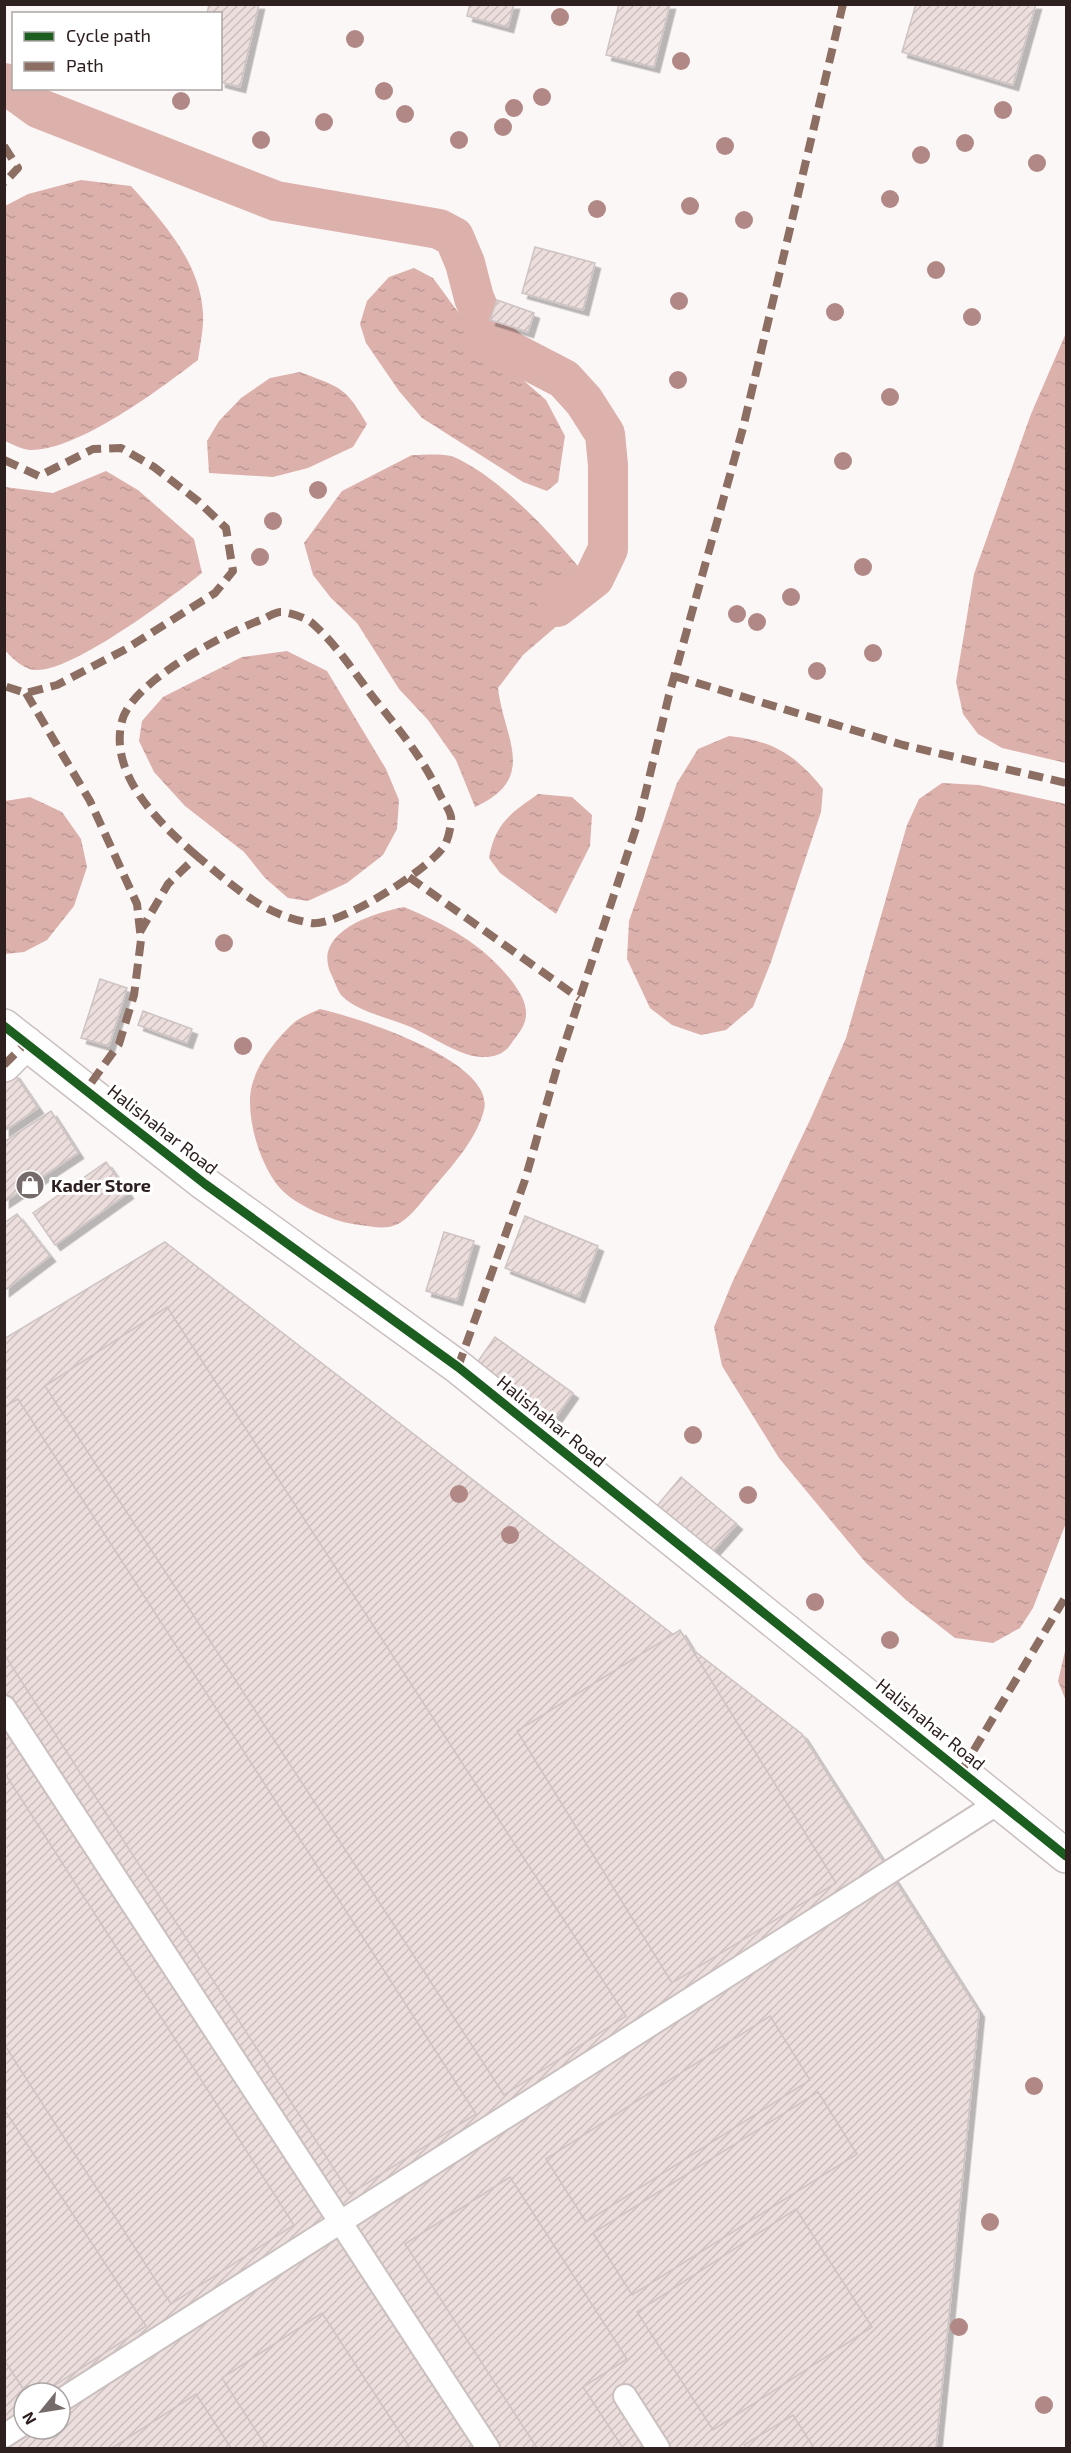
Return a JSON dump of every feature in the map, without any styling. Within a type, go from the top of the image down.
[{"type":"street","name":"Halishahar Road","points":[[12,1044],[458,1367],[1001,1801],[1066,1856]]},
{"type":"lane","points":[[4,1707],[342,2221],[488,2448]]},
{"type":"lane","points":[[72,2393],[1001,1801]]},
{"type":"lane","points":[[625,2396],[658,2448]]},
{"type":"water","points":[[81,180],[131,186],[178,244],[195,277],[200,294],[203,319],[198,360],[141,401],[95,429],[50,447],[28,450],[5,441],[5,206],[28,194]]},
{"type":"water","points":[[414,268],[433,278],[497,365],[522,379],[546,400],[565,436],[558,482],[547,491],[523,482],[422,418],[399,391],[366,343],[360,324],[367,301],[389,277]]},
{"type":"water","points":[[1066,333],[1066,763],[1002,748],[978,734],[963,714],[956,682],[974,574],[1031,414]]},
{"type":"water","points":[[300,372],[333,385],[353,402],[367,424],[353,447],[308,468],[273,477],[209,473],[207,441],[219,421],[241,398],[270,378]]},
{"type":"water","points":[[412,455],[454,457],[490,478],[542,526],[585,575],[580,606],[523,655],[498,688],[513,756],[512,770],[506,783],[495,796],[475,807],[456,760],[428,720],[399,689],[357,623],[331,598],[313,575],[304,543],[342,491]]},
{"type":"water","points":[[106,471],[138,490],[194,539],[202,573],[121,632],[96,647],[51,668],[35,670],[22,666],[5,650],[5,487],[53,493]]},
{"type":"water","points":[[287,651],[327,671],[386,769],[399,800],[397,829],[383,855],[347,883],[308,901],[288,898],[265,878],[244,852],[185,806],[154,772],[139,741],[142,721],[163,697],[242,657]]},
{"type":"water","points":[[729,736],[758,741],[793,758],[823,789],[821,812],[771,962],[753,1007],[726,1030],[701,1035],[672,1025],[650,1008],[627,959],[629,921],[677,783],[698,749]]},
{"type":"water","points":[[942,783],[979,785],[1066,804],[1066,1523],[1033,1608],[1020,1628],[993,1643],[955,1638],[906,1600],[866,1563],[779,1458],[722,1366],[714,1327],[732,1283],[811,1118],[846,1038],[907,825],[919,799]]},
{"type":"water","points":[[538,794],[572,797],[592,815],[590,846],[556,914],[500,873],[489,858],[500,827],[512,813]]},
{"type":"water","points":[[30,797],[62,812],[81,839],[87,867],[74,906],[47,940],[24,952],[5,954],[5,801]]},
{"type":"water","points":[[404,907],[450,929],[478,947],[503,970],[517,988],[525,1006],[525,1021],[511,1044],[502,1053],[484,1057],[466,1054],[413,1028],[357,1006],[341,994],[327,961],[329,948],[337,937],[361,920]]},
{"type":"water","points":[[320,1009],[362,1021],[420,1044],[469,1075],[482,1092],[484,1110],[470,1141],[414,1211],[405,1220],[391,1227],[351,1224],[328,1217],[295,1201],[279,1187],[267,1168],[257,1145],[250,1098],[251,1087],[260,1066],[273,1045],[288,1028],[299,1019]]},
{"type":"water","points":[[1066,1647],[1066,1701],[1058,1681]]},
{"type":"building","points":[[209,4],[259,4],[240,87],[222,82],[222,12],[207,12]]},
{"type":"building","points":[[470,4],[514,4],[508,27],[467,16]]},
{"type":"building","points":[[619,4],[670,4],[654,67],[606,55]]},
{"type":"building","points":[[916,4],[1036,4],[1013,85],[902,52]]},
{"type":"building","points":[[535,247],[595,263],[583,310],[522,293]]},
{"type":"building","points":[[497,300],[534,313],[528,332],[490,320]]},
{"type":"building","points":[[100,979],[127,988],[109,1046],[81,1038]]},
{"type":"building","points":[[143,1011],[192,1029],[187,1043],[138,1025]]},
{"type":"building","points":[[14,1073],[38,1108],[4,1131],[4,1079]]},
{"type":"building","points":[[51,1111],[78,1153],[4,1202],[4,1142]]},
{"type":"building","points":[[106,1162],[128,1193],[55,1245],[33,1213]]},
{"type":"building","points":[[17,1214],[50,1256],[4,1291],[4,1223]]},
{"type":"building","points":[[525,1216],[598,1246],[579,1297],[505,1268]]},
{"type":"building","points":[[444,1232],[474,1241],[457,1300],[426,1291]]},
{"type":"building","points":[[165,1242],[802,1734],[979,2012],[936,2448],[4,2448],[4,1339]]},
{"type":"building","points":[[167,1307],[626,2016],[504,2095],[45,1386]]},
{"type":"building","points":[[495,1337],[573,1393],[552,1423],[474,1367]]},
{"type":"building","points":[[18,1399],[476,2114],[350,2194],[4,1654],[4,1407]]},
{"type":"building","points":[[681,1477],[737,1524],[707,1558],[652,1512]]},
{"type":"building","points":[[680,1630],[836,1883],[672,1983],[517,1731]]},
{"type":"building","points":[[4,1772],[294,2225],[171,2304],[4,2044]]},
{"type":"building","points":[[770,2016],[810,2080],[586,2222],[546,2159]]},
{"type":"building","points":[[818,2092],[857,2154],[632,2295],[593,2233]]},
{"type":"building","points":[[4,2109],[146,2326],[61,2381],[18,2381],[4,2360]]},
{"type":"building","points":[[510,2177],[627,2359],[583,2387],[623,2448],[537,2448],[405,2244]]},
{"type":"building","points":[[796,2209],[872,2327],[713,2430],[637,2312]]},
{"type":"building","points":[[322,2313],[410,2448],[267,2448],[222,2378]]},
{"type":"building","points":[[196,2394],[231,2448],[112,2448]]},
{"type":"building","points":[[793,2415],[814,2448],[747,2448],[744,2445]]},
{"type":"waterway","points":[[4,83],[12,89]]},
{"type":"waterway","points":[[14,90],[38,108],[276,201],[439,229],[454,237],[465,263],[474,298],[489,333],[510,351],[564,379],[584,401],[605,434],[608,465],[608,549],[594,578],[557,607]]},
{"type":"marked path","points":[[458,1367],[525,1180],[558,1064],[640,816],[669,695],[743,428],[843,4]]},
{"type":"marked path","points":[[4,146],[18,168],[4,183]]},
{"type":"marked path","points":[[4,460],[39,476],[93,449],[121,448],[154,467],[198,501],[226,528],[233,571],[215,593],[126,649],[57,685],[26,693],[4,686]]},
{"type":"marked path","points":[[140,932],[168,884],[197,856],[236,888],[263,906],[294,919],[311,923],[324,922],[342,916],[383,894],[422,868],[445,845],[450,827],[450,814],[426,768],[337,649],[321,631],[306,619],[288,613],[276,613],[205,647],[182,660],[143,690],[129,706],[122,721],[120,741],[123,761],[130,779],[154,814],[197,856]]},
{"type":"marked path","points":[[674,676],[903,745],[1066,783]]},
{"type":"marked path","points":[[26,693],[90,801],[137,904],[141,940],[134,995],[119,1044],[86,1090]]},
{"type":"marked path","points":[[409,877],[579,998]]},
{"type":"marked path","points":[[4,1065],[26,1043]]},
{"type":"marked path","points":[[962,1770],[1066,1596]]},
{"type":"cycle path","points":[[4,1026],[205,1184],[458,1367],[1066,1856]]},
{"type":"place","name":"Kader Store","points":[[30,1185]]}]
